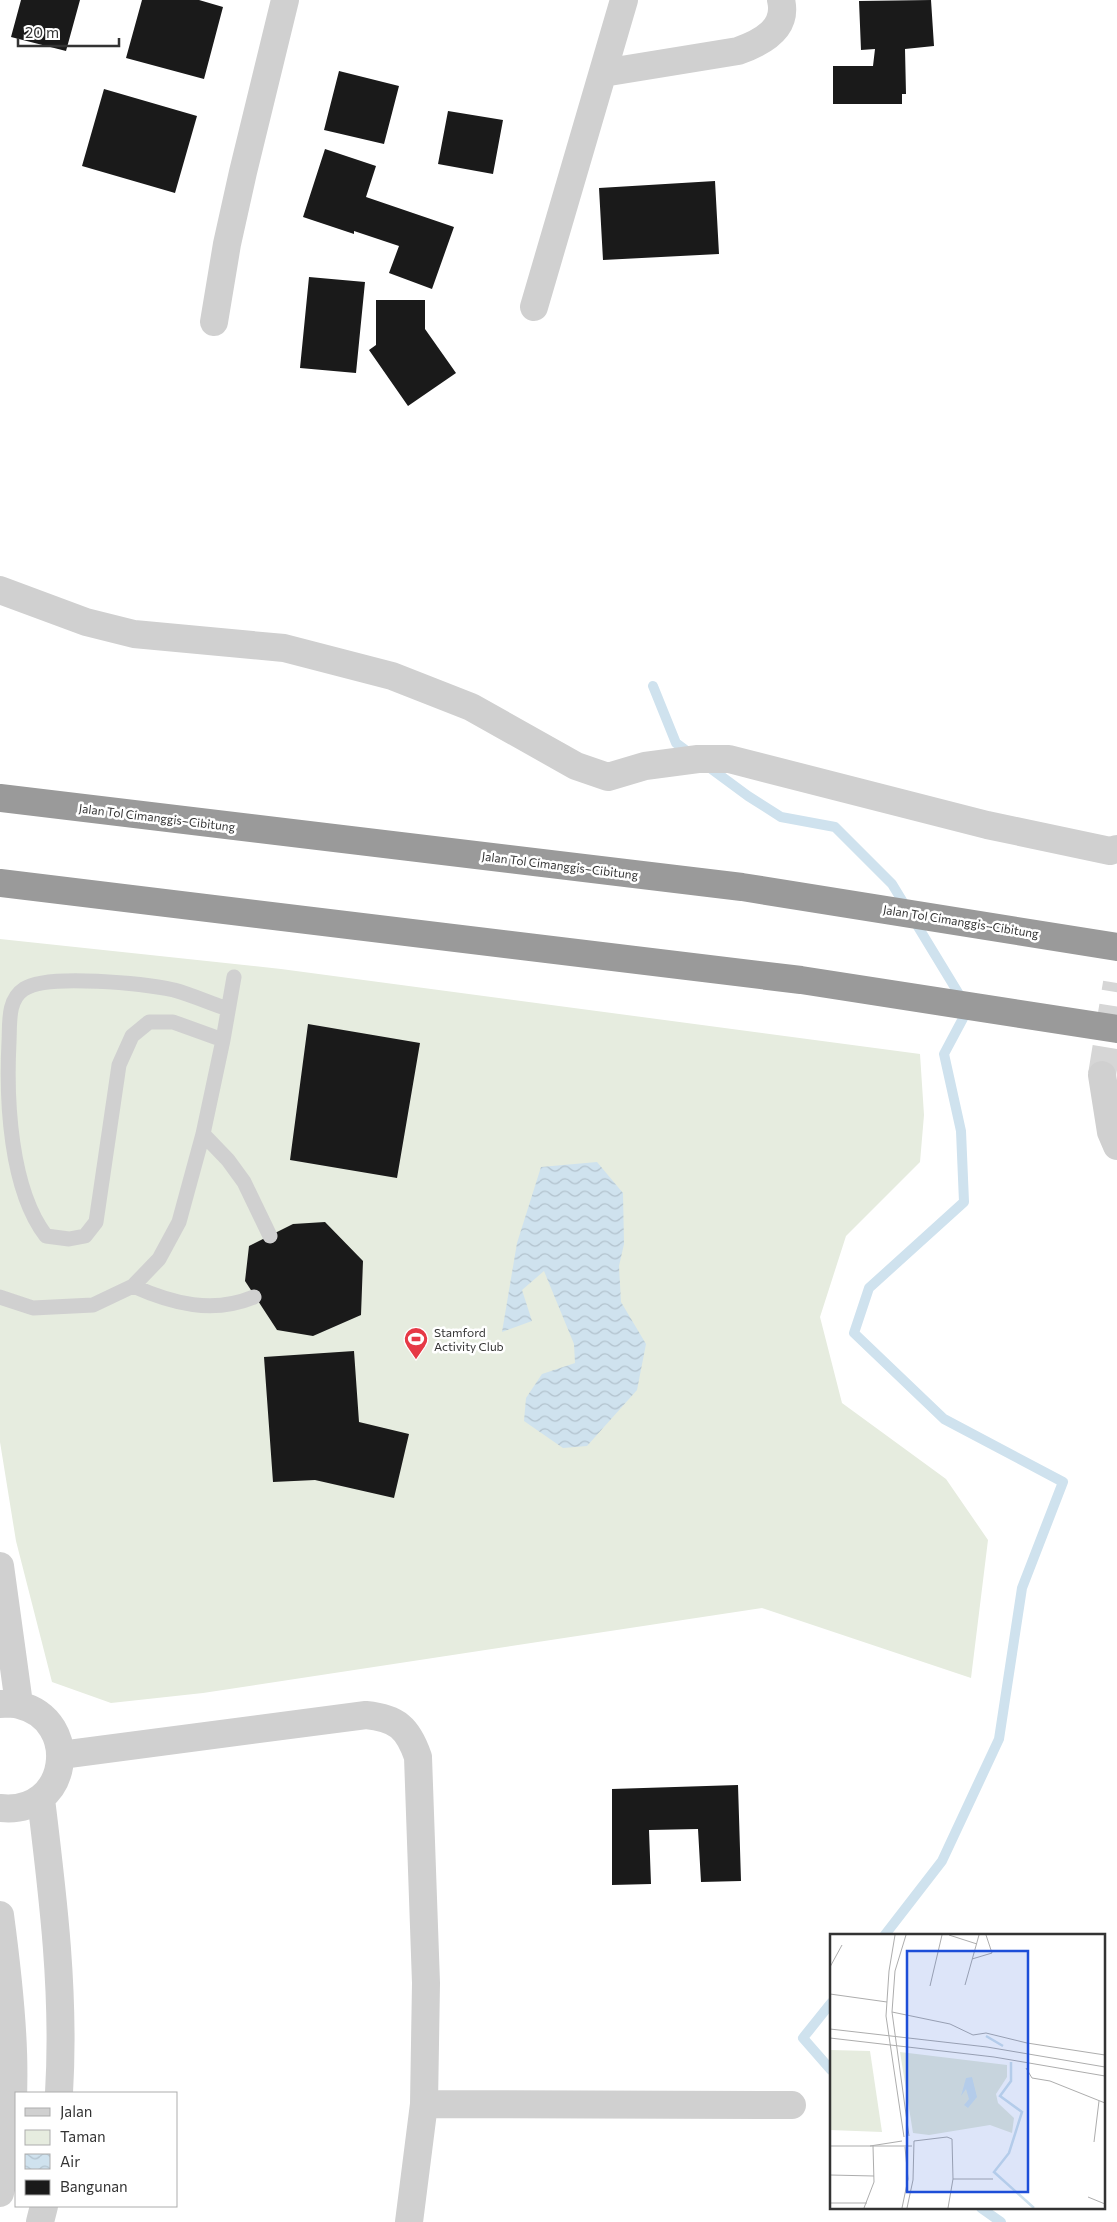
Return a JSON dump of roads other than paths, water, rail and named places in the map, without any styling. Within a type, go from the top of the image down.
[{"type":"highway","name":"Jalan Tol Cimanggis–Cibitung","points":[[0,798],[742,887],[1117,947]]},
{"type":"highway","points":[[0,883],[801,980],[1117,1029]]},
{"type":"street","points":[[214,322],[227,244],[285,0]]},
{"type":"street","points":[[534,307],[624,0]]},
{"type":"street","points":[[603,74],[738,51],[755,45],[767,37],[781,20],[783,8],[781,0]]},
{"type":"street","points":[[0,590],[86,622],[134,634],[284,648],[392,676],[471,707],[576,766],[608,777],[645,766],[698,759],[729,759],[987,825],[1115,855]]},
{"type":"street","points":[[1102,1075],[1112,1132],[1117,1146]]},
{"type":"street","points":[[0,1566],[9,1704],[35,1712],[48,1723],[57,1738],[60,1755],[59,1771],[52,1787],[41,1799],[14,1810],[0,1808]]},
{"type":"street","points":[[60,1755],[366,1715],[379,1716],[401,1727],[411,1738],[418,1757],[426,1983],[424,2104],[409,2222]]},
{"type":"street","points":[[41,1799],[58,1947],[62,2046],[59,2092]]},
{"type":"street","points":[[0,1915],[12,2045],[13,2102],[4,2176],[0,2193]]},
{"type":"street","points":[[424,2104],[792,2105]]},
{"type":"street","points":[[40,2222],[44,2207]]},
{"type":"lane","points":[[0,1298],[33,1308],[92,1306],[133,1286],[159,1259],[178,1222],[203,1134],[224,1040],[234,977]]},
{"type":"lane","points":[[224,1040],[173,1022],[149,1022],[132,1036],[119,1065],[96,1222],[85,1236],[70,1239],[46,1236],[35,1221],[10,1134],[7,1075],[11,1006],[23,989],[47,981],[114,982],[174,990],[228,1009]]},
{"type":"lane","points":[[203,1134],[228,1160],[244,1182],[270,1236]]},
{"type":"lane","points":[[133,1286],[158,1298],[217,1307],[237,1304],[254,1297]]},
{"type":"water","points":[[597,1162],[623,1193],[624,1244],[619,1266],[621,1302],[646,1344],[637,1390],[587,1446],[563,1448],[524,1421],[526,1398],[542,1374],[575,1363],[574,1344],[544,1271],[522,1290],[532,1321],[502,1332],[517,1243],[541,1167]]},
{"type":"waterway","points":[[653,686],[676,743],[692,755]]},
{"type":"waterway","points":[[706,765],[748,796],[781,817],[835,827],[892,884],[968,1009],[944,1054],[961,1131],[964,1202],[869,1288],[854,1333],[944,1419],[1063,1482],[1022,1588],[999,1739],[942,1861],[886,1934]]},
{"type":"waterway","points":[[830,2004],[803,2038],[830,2069]]},
{"type":"waterway","points":[[984,2210],[1001,2222]]},
{"type":"tunnel","points":[[1102,1075],[1117,983]]},
{"type":"place","name":"Stamford Activity Club","points":[[416,1360]]}]
